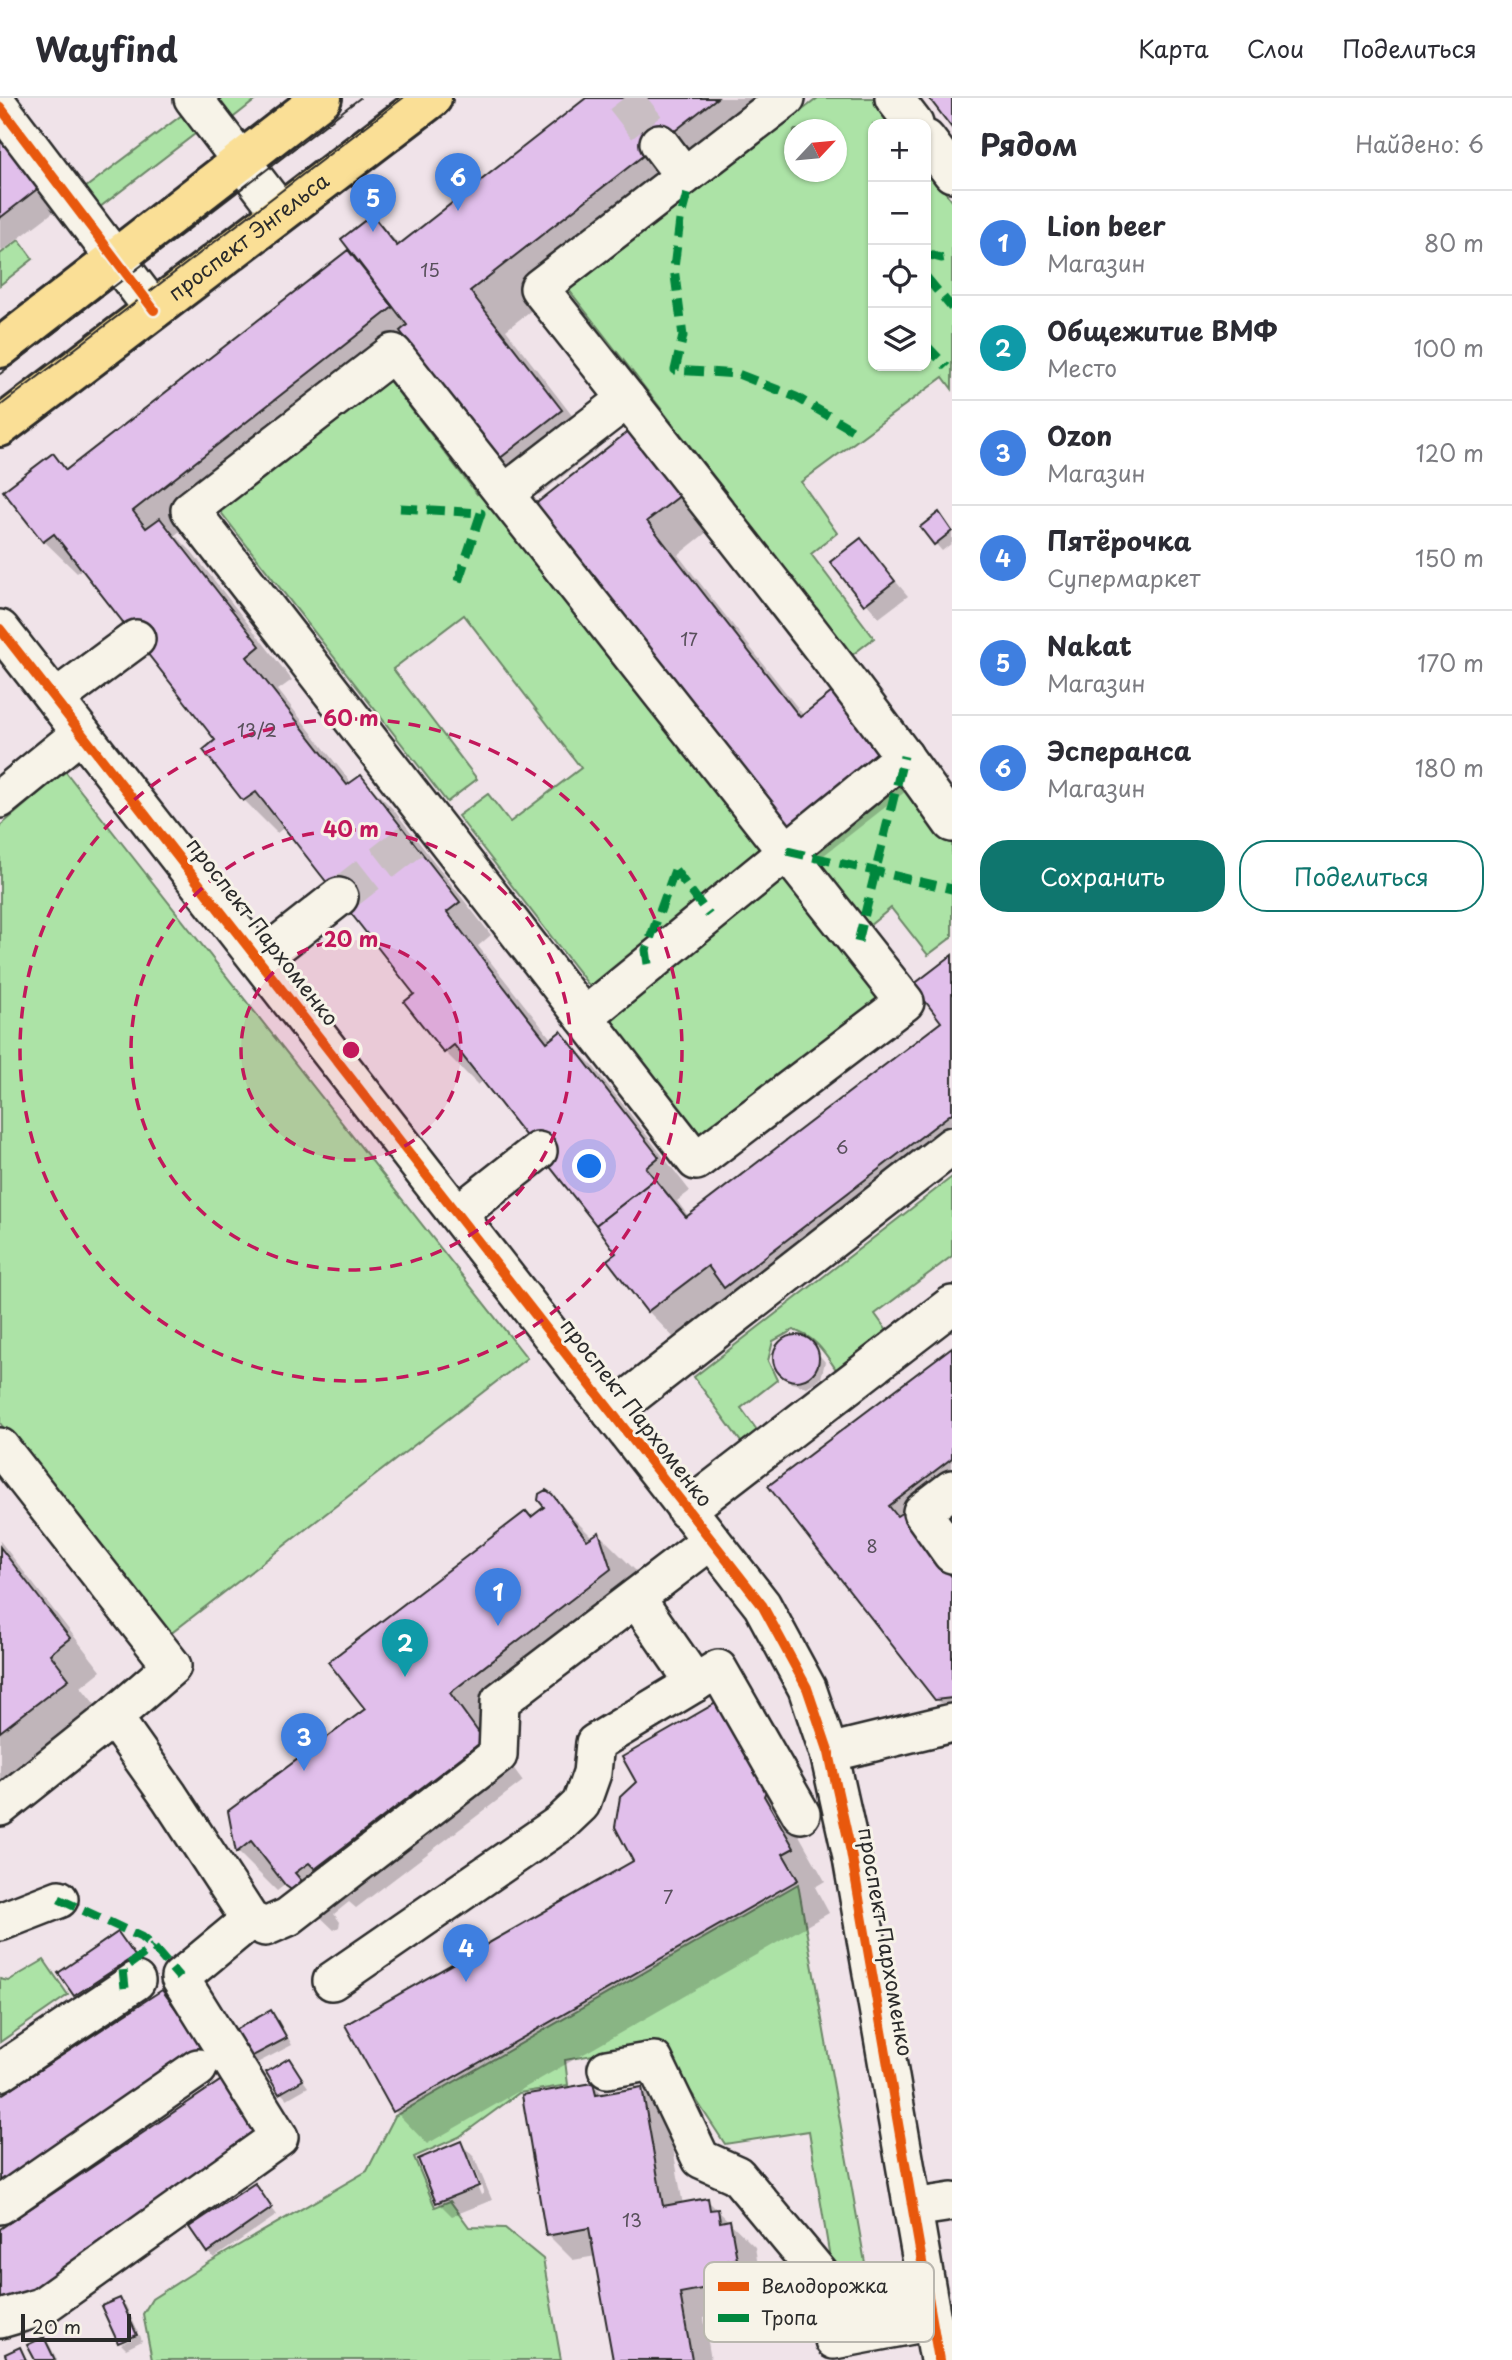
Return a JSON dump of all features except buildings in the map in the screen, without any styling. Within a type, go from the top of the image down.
[{"type":"main road","points":[[0,348],[322,98]]},
{"type":"main road","name":"проспект Энгельса","points":[[0,427],[432,98]]},
{"type":"street","points":[[193,98],[281,213]]},
{"type":"street","points":[[786,98],[539,288],[786,601],[952,823]]},
{"type":"street","points":[[894,98],[910,119]]},
{"type":"street","points":[[0,107],[154,310]]},
{"type":"street","points":[[659,143],[684,176]]},
{"type":"street","points":[[931,146],[952,173]]},
{"type":"street","points":[[394,353],[504,494],[905,1002],[696,1161],[623,1090],[584,1017],[221,573],[190,510],[394,353]]},
{"type":"street","points":[[504,494],[627,399]]},
{"type":"street","name":"проспект Пархоменко","points":[[0,629],[762,1605],[807,1688],[829,1753],[851,1852],[923,2262]]},
{"type":"street","points":[[55,699],[136,639]]},
{"type":"street","points":[[0,799],[81,733]]},
{"type":"street","points":[[584,1017],[904,756]]},
{"type":"street","points":[[259,960],[339,897]]},
{"type":"street","points":[[611,1412],[952,1146]]},
{"type":"street","points":[[458,1214],[538,1151]]},
{"type":"street","points":[[686,1510],[952,1305]]},
{"type":"street","points":[[0,1447],[172,1666],[0,1807]]},
{"type":"street","points":[[952,1489],[922,1512],[952,1554]]},
{"type":"street","points":[[113,1717],[169,1796],[250,1920],[265,1927],[288,1917],[498,1755],[500,1701],[710,1541]]},
{"type":"street","points":[[636,1598],[695,1683]]},
{"type":"street","points":[[332,1981],[561,1823],[581,1804],[592,1773],[595,1743],[718,1669],[791,1820],[838,1795]]},
{"type":"street","points":[[829,1753],[952,1723]]},
{"type":"street","points":[[0,1922],[59,1899]]},
{"type":"street","points":[[0,2319],[41,2307],[279,2137],[180,1978],[250,1920]]},
{"type":"street","points":[[0,2073],[136,1980]]},
{"type":"street","points":[[607,2069],[654,2061],[701,2159],[737,2175],[809,2262]]},
{"type":"street","points":[[0,2204],[198,2068]]},
{"type":"street","points":[[913,2208],[952,2202]]},
{"type":"street","name":"проспект Пархоменко","points":[[934,2328],[939,2360]]},
{"type":"street","points":[[835,2350],[862,2342]]},
{"type":"green space","points":[[209,98],[258,98],[225,124]]},
{"type":"green space","points":[[818,98],[873,98],[889,119],[868,119],[868,371],[931,371],[931,174],[952,201],[952,389],[943,377],[801,482],[837,533],[811,554],[874,638],[852,655],[569,290],[784,124],[784,182],[847,182],[847,119],[791,119]]},
{"type":"green space","points":[[190,109],[204,127],[100,207],[85,188]]},
{"type":"green space","points":[[19,240],[33,259],[0,285],[0,254]]},
{"type":"green space","points":[[384,374],[477,494],[487,485],[775,848],[598,997],[458,816],[488,794],[510,822],[581,768],[464,615],[393,669],[477,779],[447,802],[216,506]]},
{"type":"green space","points":[[65,771],[527,1358],[165,1638],[0,1423],[0,826]]},
{"type":"green space","points":[[906,773],[952,837],[952,937],[928,955],[891,908],[858,935],[797,856]]},
{"type":"green space","points":[[786,863],[893,1000],[697,1152],[595,1019]]},
{"type":"green space","points":[[952,1177],[952,1256],[875,1314],[890,1335],[839,1374],[820,1348],[801,1333],[793,1330],[773,1341],[768,1361],[777,1380],[741,1408],[765,1441],[749,1453],[694,1377]]},
{"type":"green space","points":[[798,1884],[865,2262],[814,2261],[830,2258],[809,2131],[725,2144],[659,2043],[565,2060],[568,2085],[519,2093],[459,2137],[414,2157],[435,2207],[450,2201],[469,2227],[505,2228],[543,2259],[561,2360],[152,2360],[143,2314],[152,2299],[208,2263],[367,2171],[395,2116]]},
{"type":"green space","points":[[44,1960],[68,1995],[0,2042],[0,1979],[8,1981]]},
{"type":"tunnel","points":[[624,98],[659,143]]},
{"type":"tunnel","points":[[339,897],[412,840]]},
{"type":"tram line","points":[[0,374],[360,98]]},
{"type":"tram line","points":[[0,406],[403,98]]},
{"type":"marked path","points":[[687,194],[680,220],[674,268],[683,336],[675,370],[738,374],[796,397],[856,432]]},
{"type":"marked path","points":[[931,255],[941,258],[952,256]]},
{"type":"marked path","points":[[931,283],[952,308]]},
{"type":"marked path","points":[[931,350],[947,367]]},
{"type":"marked path","points":[[400,508],[481,513],[458,582]]},
{"type":"marked path","points":[[858,942],[904,756]]},
{"type":"marked path","points":[[787,851],[952,889]]},
{"type":"marked path","points":[[675,870],[709,915]]},
{"type":"marked path","points":[[648,964],[646,950],[675,870]]},
{"type":"marked path","points":[[59,1899],[141,1937],[180,1978]]},
{"type":"marked path","points":[[125,1988],[123,1969],[153,1947]]},
{"type":"cycle path","points":[[0,107],[154,310]]},
{"type":"cycle path","points":[[0,629],[762,1605],[807,1688],[829,1753],[851,1852],[922,2262]]},
{"type":"cycle path","points":[[934,2331],[939,2360]]},
{"type":"place","name":"Эсперанса","points":[[458,211]]},
{"type":"place","name":"Nakat","points":[[373,232]]},
{"type":"place","name":"Lion beer","points":[[498,1626]]},
{"type":"place","name":"Общежитие ВМФ","points":[[405,1677]]},
{"type":"place","name":"Ozon","points":[[304,1771]]},
{"type":"place","name":"Пятёрочка","points":[[466,1982]]}]
